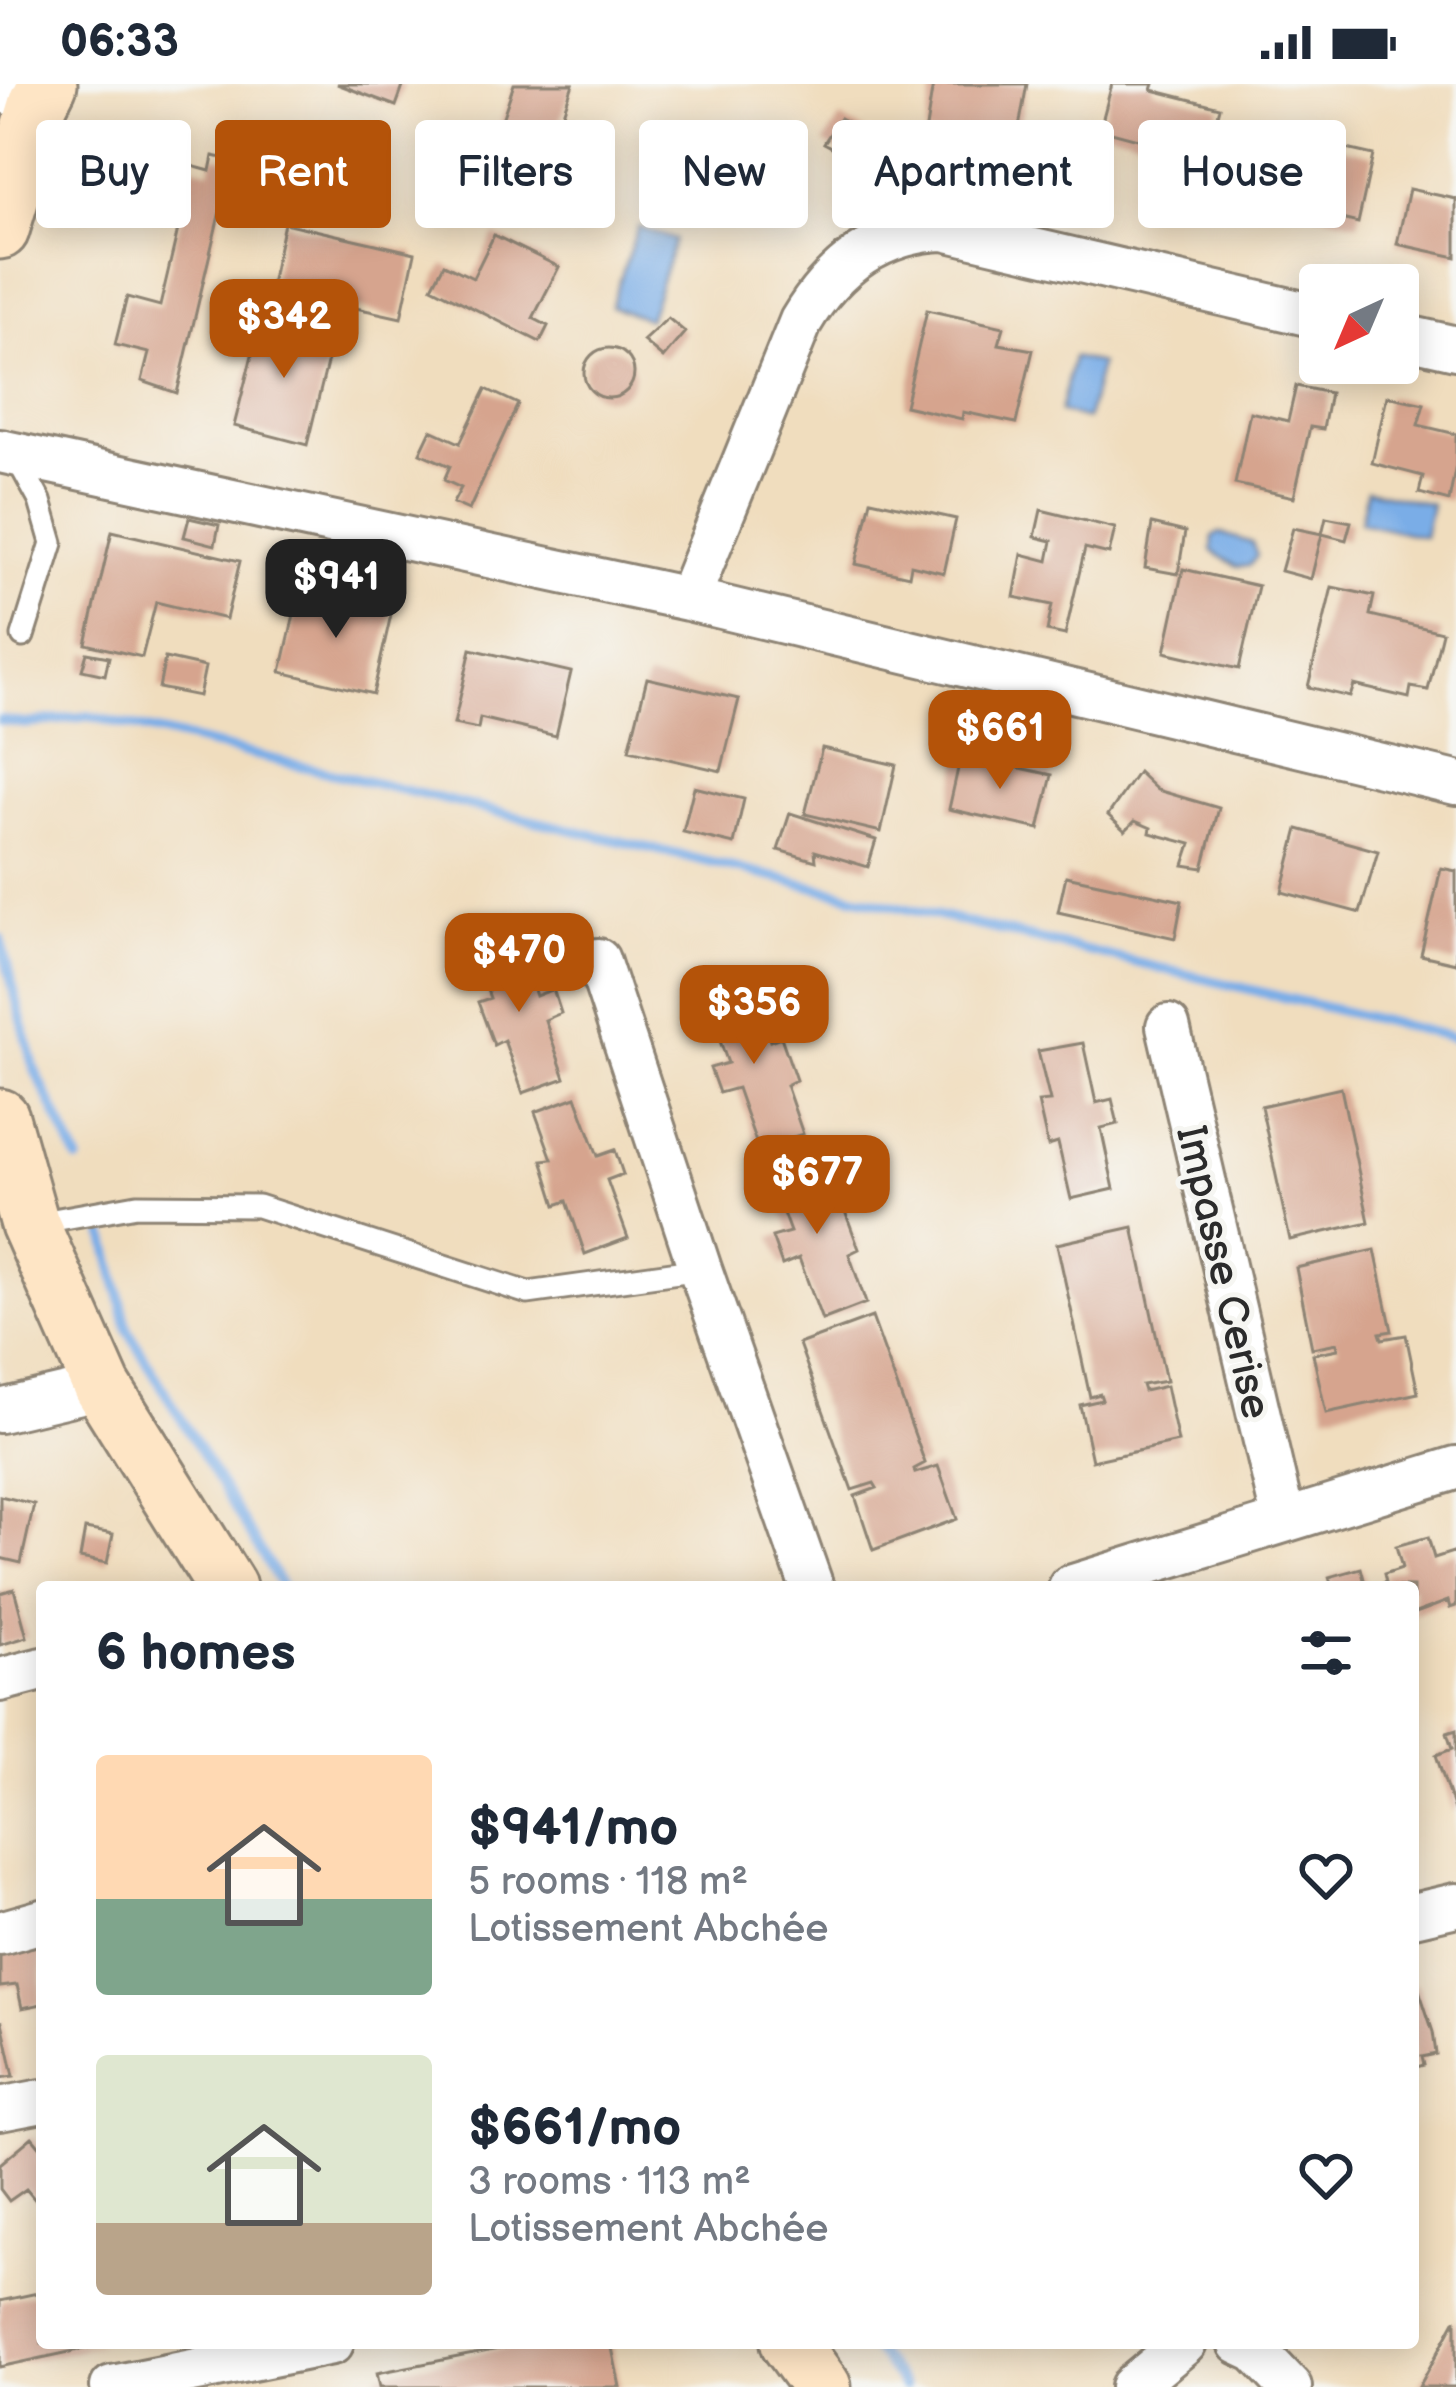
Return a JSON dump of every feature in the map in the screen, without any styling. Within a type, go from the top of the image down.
[{"type":"main road","points":[[0,230],[15,91]]},
{"type":"main road","points":[[0,1118],[30,1224],[103,1387],[223,1581]]},
{"type":"main road","points":[[794,2349],[822,2387]]},
{"type":"street","points":[[688,598],[801,321],[838,272],[886,240],[916,230],[944,229],[1299,312]]},
{"type":"street","points":[[1419,340],[1456,348]]},
{"type":"street","points":[[7,452],[688,598],[1456,783]]},
{"type":"street","points":[[598,960],[810,1581]]},
{"type":"street","name":"Impasse Cerise","points":[[1168,1026],[1283,1518]]},
{"type":"street","points":[[0,1411],[103,1387]]},
{"type":"street","points":[[1089,1581],[1456,1468]]},
{"type":"street","points":[[0,1680],[36,1671]]},
{"type":"street","points":[[1419,1914],[1456,1905]]},
{"type":"street","points":[[0,1933],[36,1923]]},
{"type":"street","points":[[0,2109],[36,2102]]},
{"type":"street","points":[[112,2387],[302,2349]]},
{"type":"street","points":[[1132,2387],[1178,2349]]},
{"type":"street","points":[[1252,2349],[1290,2387]]},
{"type":"lane","points":[[7,452],[40,501],[52,543],[23,636]]},
{"type":"lane","points":[[30,1224],[137,1205],[258,1205],[528,1293],[700,1269]]},
{"type":"water","points":[[638,227],[675,240],[648,319],[611,306]]},
{"type":"water","points":[[1073,357],[1100,364],[1087,419],[1060,412]]},
{"type":"water","points":[[1367,490],[1431,504],[1424,537],[1360,522]]},
{"type":"water","points":[[1220,533],[1252,543],[1257,556],[1249,566],[1237,567],[1212,551],[1213,537]]},
{"type":"building","points":[[337,84],[404,84],[396,106]]},
{"type":"building","points":[[514,84],[573,84],[561,120],[502,120]]},
{"type":"building","points":[[933,84],[1027,84],[1020,120],[927,120]]},
{"type":"building","points":[[1112,84],[1154,84],[1152,90],[1220,107],[1217,120],[1138,120],[1138,139],[1114,133],[1114,120],[1102,120]]},
{"type":"building","points":[[1346,149],[1373,155],[1358,223],[1346,220]]},
{"type":"building","points":[[215,156],[216,228],[177,393],[142,381],[149,353],[115,345],[127,297],[160,306],[178,228],[191,228],[192,166],[210,171]]},
{"type":"building","points":[[1409,189],[1456,199],[1456,257],[1397,244]]},
{"type":"building","points":[[283,228],[306,228],[415,253],[401,318],[270,289]]},
{"type":"building","points":[[494,235],[559,267],[533,318],[548,326],[540,342],[432,287],[444,264],[473,278]]},
{"type":"building","points":[[927,310],[1004,327],[999,344],[1033,350],[1016,423],[963,412],[962,419],[905,406]]},
{"type":"building","points":[[262,316],[334,335],[307,445],[234,426]]},
{"type":"building","points":[[668,318],[685,332],[663,358],[643,341]]},
{"type":"building","points":[[609,348],[626,356],[634,373],[626,390],[609,398],[592,390],[584,373],[592,356]]},
{"type":"building","points":[[1296,386],[1330,393],[1323,429],[1310,427],[1294,497],[1235,484],[1250,412],[1288,421]]},
{"type":"building","points":[[486,389],[518,404],[469,510],[453,503],[461,488],[444,480],[450,466],[420,453],[431,430],[460,443]]},
{"type":"building","points":[[1387,396],[1424,404],[1418,425],[1456,434],[1449,501],[1419,493],[1423,476],[1372,463]]},
{"type":"building","points":[[871,500],[956,519],[944,573],[911,565],[909,576],[856,564]]},
{"type":"building","points":[[1041,510],[1115,528],[1109,554],[1085,548],[1065,635],[1047,631],[1052,605],[1014,597],[1022,554],[1048,561],[1052,541],[1035,537]]},
{"type":"building","points":[[1326,517],[1351,522],[1346,540],[1322,534]]},
{"type":"building","points":[[189,518],[219,525],[215,545],[184,537]]},
{"type":"building","points":[[1152,524],[1185,532],[1178,574],[1145,568]]},
{"type":"building","points":[[1293,528],[1322,534],[1311,579],[1281,571]]},
{"type":"building","points":[[112,531],[240,561],[226,619],[156,602],[142,657],[86,644]]},
{"type":"building","points":[[1183,569],[1258,586],[1239,669],[1165,652]]},
{"type":"building","points":[[1332,587],[1374,596],[1370,615],[1442,632],[1428,690],[1411,687],[1409,698],[1354,685],[1350,697],[1308,687]]},
{"type":"building","points":[[300,588],[392,610],[373,694],[281,672]]},
{"type":"building","points":[[471,649],[571,672],[556,736],[480,718],[478,729],[454,724]]},
{"type":"building","points":[[87,653],[109,657],[105,675],[82,670]]},
{"type":"building","points":[[165,658],[205,667],[199,696],[159,688]]},
{"type":"building","points":[[647,678],[739,699],[721,771],[629,750]]},
{"type":"building","points":[[822,748],[896,765],[881,832],[805,814]]},
{"type":"building","points":[[961,755],[1052,775],[1039,829],[949,809]]},
{"type":"building","points":[[1138,772],[1157,790],[1219,808],[1203,868],[1184,865],[1191,844],[1150,833],[1151,828],[1135,821],[1125,831],[1108,815]]},
{"type":"building","points":[[694,787],[744,799],[734,844],[683,832]]},
{"type":"building","points":[[790,813],[876,840],[868,867],[815,851],[816,861],[778,850]]},
{"type":"building","points":[[1298,829],[1378,851],[1360,913],[1282,892]]},
{"type":"building","points":[[1441,868],[1456,871],[1456,963],[1421,955]]},
{"type":"building","points":[[1066,876],[1182,901],[1175,938],[1058,912]]},
{"type":"building","points":[[515,936],[536,996],[553,989],[561,1013],[545,1020],[565,1078],[523,1093],[504,1040],[494,1045],[478,1002],[490,998],[473,952]]},
{"type":"building","points":[[750,985],[770,1041],[781,1037],[796,1080],[786,1085],[803,1134],[758,1148],[737,1088],[719,1093],[710,1068],[728,1063],[705,1000]]},
{"type":"building","points":[[1083,1043],[1096,1103],[1112,1099],[1118,1124],[1101,1128],[1114,1189],[1071,1199],[1058,1143],[1048,1146],[1038,1102],[1050,1101],[1038,1051]]},
{"type":"building","points":[[1341,1088],[1369,1222],[1290,1240],[1261,1106]]},
{"type":"building","points":[[576,1097],[598,1156],[615,1150],[623,1174],[607,1180],[628,1238],[585,1254],[567,1201],[556,1205],[542,1160],[552,1159],[535,1112]]},
{"type":"building","points":[[813,1155],[832,1210],[843,1206],[859,1249],[849,1254],[866,1303],[822,1320],[799,1258],[782,1265],[772,1237],[790,1232],[767,1170]]},
{"type":"building","points":[[1133,1227],[1166,1381],[1142,1385],[1144,1391],[1166,1386],[1178,1442],[1092,1461],[1080,1405],[1102,1400],[1100,1394],[1090,1397],[1057,1244]]},
{"type":"building","points":[[1375,1250],[1392,1331],[1380,1333],[1382,1339],[1406,1335],[1418,1393],[1326,1413],[1313,1354],[1338,1349],[1337,1343],[1312,1348],[1296,1268]]},
{"type":"building","points":[[872,1317],[925,1463],[915,1473],[938,1466],[957,1519],[873,1550],[855,1496],[877,1488],[874,1483],[852,1490],[799,1344]]},
{"type":"building","points":[[0,1496],[34,1504],[21,1563],[0,1558]]},
{"type":"building","points":[[85,1529],[113,1534],[107,1563],[80,1558]]},
{"type":"building","points":[[1428,1537],[1434,1558],[1456,1551],[1456,1606],[1450,1608],[1448,1601],[1419,1612],[1419,1581],[1386,1581],[1384,1574],[1402,1568],[1396,1546]]},
{"type":"building","points":[[1361,1568],[1364,1581],[1330,1581],[1329,1577]]},
{"type":"building","points":[[14,1589],[27,1637],[0,1645],[0,1593]]},
{"type":"building","points":[[1456,1730],[1455,1813],[1436,1755],[1452,1749],[1447,1733]]},
{"type":"building","points":[[36,1946],[36,2005],[22,2008],[17,1985],[0,1987],[0,1954]]},
{"type":"building","points":[[1419,1990],[1436,2054],[1422,2057],[1424,2065],[1419,2066]]},
{"type":"building","points":[[0,2023],[14,2076],[0,2078]]},
{"type":"building","points":[[32,2137],[36,2142],[36,2201],[26,2189],[9,2201],[0,2189],[0,2164]]},
{"type":"building","points":[[36,2293],[36,2349],[83,2349],[0,2367],[0,2301]]},
{"type":"building","points":[[1456,2319],[1456,2387],[1419,2387]]},
{"type":"building","points":[[499,2349],[612,2349],[620,2387],[380,2387],[377,2373]]},
{"type":"waterway","points":[[0,720],[25,724],[89,716],[1456,1038]]},
{"type":"waterway","points":[[0,938],[35,1070],[78,1160]]},
{"type":"waterway","points":[[105,1234],[128,1330],[278,1581]]},
{"type":"waterway","points":[[875,2349],[904,2387]]}]
